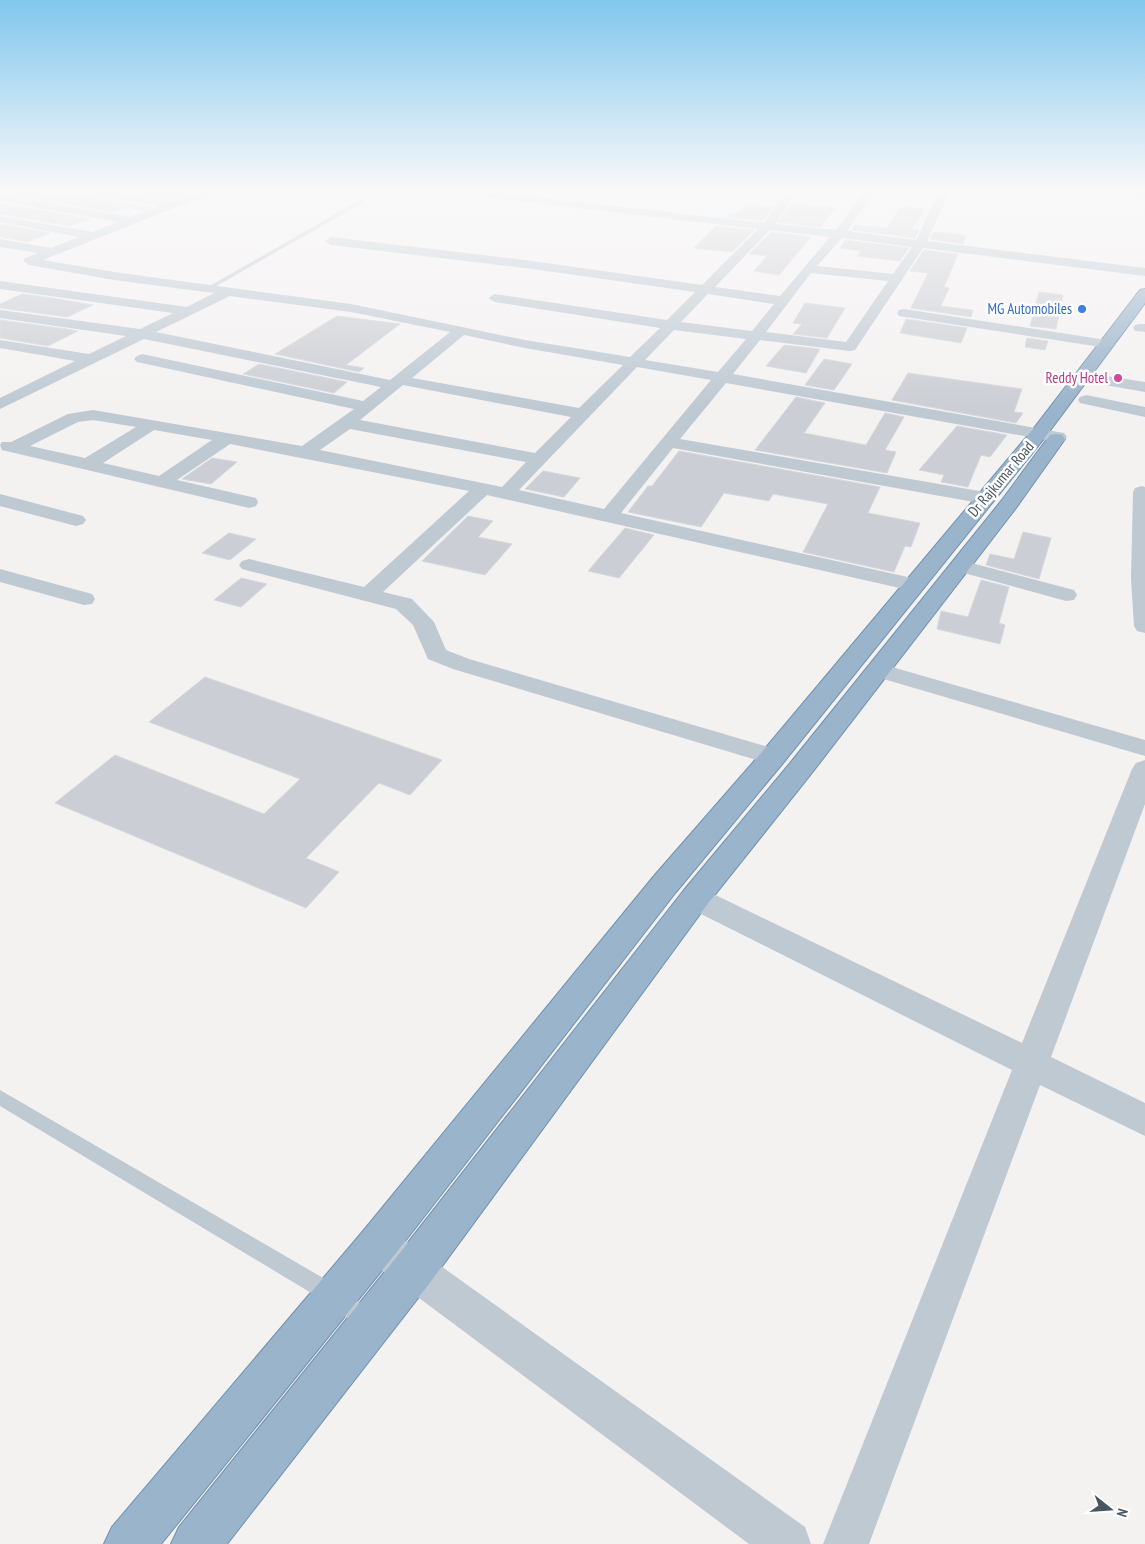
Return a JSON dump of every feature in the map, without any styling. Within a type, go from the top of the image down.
[{"type":"highway","name":"Dr Rajkumar Road","points":[[865,665],[960,566],[1049,435],[1107,344],[1145,293]]},
{"type":"highway","name":"Dr Rajkumar Road","points":[[865,665],[912,585],[985,498],[1086,400],[1143,325]]},
{"type":"highway","points":[[129,1544],[378,1244],[665,884],[773,758],[865,665]]},
{"type":"highway","points":[[196,1544],[414,1269],[695,898],[801,768],[865,665]]},
{"type":"street","points":[[0,281],[34,262]]},
{"type":"street","points":[[509,262],[783,301]]},
{"type":"street","points":[[506,493],[732,262]]},
{"type":"street","points":[[608,516],[813,262]]},
{"type":"street","points":[[496,298],[670,325],[850,347],[908,262]]},
{"type":"street","points":[[1065,262],[1145,272]]},
{"type":"street","points":[[27,266],[209,288],[351,308],[515,342],[1049,435]]},
{"type":"street","points":[[808,268],[897,278]]},
{"type":"street","points":[[0,285],[189,311]]},
{"type":"street","points":[[3,400],[229,291]]},
{"type":"street","points":[[904,313],[1107,344]]},
{"type":"street","points":[[0,314],[142,334],[396,383],[583,414]]},
{"type":"street","points":[[306,452],[347,423],[461,330]]},
{"type":"street","points":[[0,344],[91,359]]},
{"type":"street","points":[[142,359],[366,407]]},
{"type":"street","points":[[1100,380],[1145,388]]},
{"type":"street","points":[[1086,400],[1145,412]]},
{"type":"street","points":[[7,445],[82,415],[93,415],[306,452],[483,488],[912,585]]},
{"type":"street","points":[[347,423],[539,459]]},
{"type":"street","points":[[88,464],[152,425]]},
{"type":"street","points":[[162,482],[227,438]]},
{"type":"street","points":[[668,442],[985,498]]},
{"type":"street","points":[[7,445],[249,502]]},
{"type":"street","points":[[368,595],[483,488]]},
{"type":"street","points":[[1145,493],[1142,492],[1142,579],[1145,626]]},
{"type":"street","points":[[0,500],[76,520]]},
{"type":"street","points":[[249,565],[404,604],[423,622],[436,654],[444,658],[773,758]]},
{"type":"street","points":[[960,566],[1066,595]]},
{"type":"street","points":[[0,575],[84,599]]},
{"type":"street","points":[[865,665],[1145,748]]},
{"type":"street","points":[[846,1544],[1145,769]]},
{"type":"street","points":[[695,898],[1145,1120]]},
{"type":"street","points":[[378,1244],[788,1544]]},
{"type":"lane","points":[[209,288],[255,262]]},
{"type":"lane","points":[[0,1097],[334,1296],[370,1324]]},
{"type":"building","points":[[762,262],[790,262],[779,275],[754,271]]},
{"type":"building","points":[[916,262],[955,262],[944,287],[949,288],[941,306],[973,310],[971,317],[911,308],[928,273],[910,271]]},
{"type":"building","points":[[1039,292],[1063,295],[1056,329],[1030,326]]},
{"type":"building","points":[[22,294],[93,305],[67,317],[0,308],[0,304]]},
{"type":"building","points":[[805,303],[845,308],[827,338],[793,334],[802,324],[793,323]]},
{"type":"building","points":[[337,316],[400,324],[346,365],[364,368],[359,372],[275,354]]},
{"type":"building","points":[[906,319],[967,328],[961,343],[900,333]]},
{"type":"building","points":[[0,320],[78,331],[48,346],[0,338]]},
{"type":"building","points":[[1027,338],[1048,341],[1045,350],[1025,347]]},
{"type":"building","points":[[784,345],[820,349],[806,373],[766,366]]},
{"type":"building","points":[[824,359],[852,364],[834,390],[805,385]]},
{"type":"building","points":[[259,364],[347,382],[334,393],[243,374]]},
{"type":"building","points":[[908,373],[1022,389],[1014,412],[1023,413],[1016,423],[892,400]]},
{"type":"building","points":[[796,397],[825,403],[804,433],[866,445],[885,413],[904,417],[885,450],[896,452],[887,473],[755,450]]},
{"type":"building","points":[[957,426],[1007,435],[990,457],[981,455],[968,487],[941,482],[944,475],[919,470]]},
{"type":"building","points":[[679,451],[880,487],[868,513],[920,523],[911,547],[905,546],[894,572],[803,552],[828,504],[773,494],[769,501],[724,493],[701,527],[628,512],[648,486],[652,486]]},
{"type":"building","points":[[212,458],[237,462],[211,484],[182,479]]},
{"type":"building","points":[[543,471],[580,478],[564,497],[525,489]]},
{"type":"building","points":[[468,516],[493,521],[478,537],[512,544],[485,575],[422,561]]},
{"type":"building","points":[[625,528],[654,535],[619,578],[588,571]]},
{"type":"building","points":[[1023,532],[1051,538],[1039,579],[986,565],[990,554],[1014,559]]},
{"type":"building","points":[[229,533],[256,539],[230,560],[202,553]]},
{"type":"building","points":[[241,578],[267,584],[241,607],[214,600]]},
{"type":"building","points":[[981,580],[1009,587],[999,623],[1005,625],[1000,644],[937,629],[941,611],[968,617]]},
{"type":"building","points":[[205,677],[442,760],[410,795],[379,783],[306,858],[339,872],[306,908],[55,803],[115,755],[264,814],[300,779],[149,722]]},
{"type":"place","name":"MG Automobiles","points":[[1082,309]]},
{"type":"place","name":"Reddy Hotel","points":[[1118,378]]}]
